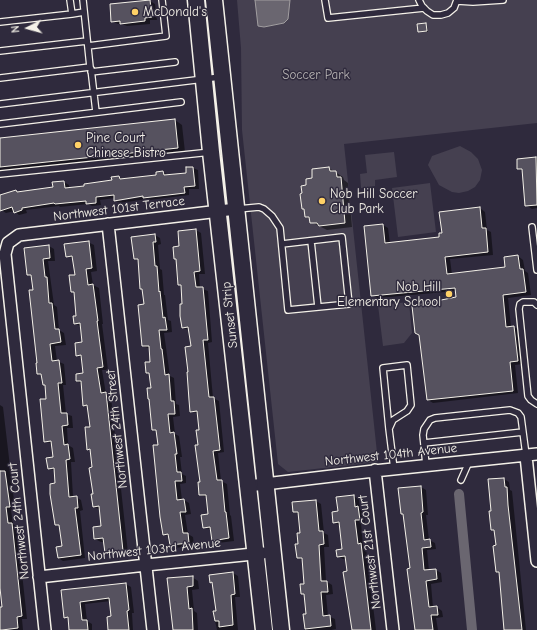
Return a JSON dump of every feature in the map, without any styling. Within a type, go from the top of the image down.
[{"type":"street","name":"Sunset Strip","points":[[196,0],[211,152],[264,630]]},
{"type":"street","name":"Sunset Strip","points":[[214,0],[282,630]]},
{"type":"street","name":"Northwest 101st Terrace","points":[[8,242],[19,235],[236,209]]},
{"type":"street","name":"Northwest 24th Street","points":[[108,224],[153,630]]},
{"type":"street","name":"Northwest 24th Court","points":[[8,242],[4,254],[45,630]]},
{"type":"street","name":"Northwest 104th Avenue","points":[[248,486],[375,470],[537,454]]},
{"type":"street","points":[[526,456],[537,561]]},
{"type":"street","name":"Northwest 21st Court","points":[[375,470],[393,630]]},
{"type":"street","name":"Northwest 103rd Avenue","points":[[39,577],[273,552]]},
{"type":"lane","points":[[70,0],[72,14]]},
{"type":"lane","points":[[90,0],[83,0],[96,112]]},
{"type":"lane","points":[[0,51],[166,36],[162,0]]},
{"type":"lane","points":[[325,0],[328,18],[424,8]]},
{"type":"lane","points":[[419,0],[426,11],[433,15],[448,13],[454,8],[457,0],[503,0]]},
{"type":"lane","points":[[0,22],[84,12]]},
{"type":"lane","points":[[0,78],[175,62]]},
{"type":"lane","points":[[0,104],[94,94],[222,77]]},
{"type":"lane","points":[[0,124],[181,102]]},
{"type":"lane","points":[[0,174],[211,152]]},
{"type":"lane","points":[[236,209],[259,207],[264,209],[272,216],[280,228],[288,310],[349,304],[342,237],[282,244]]},
{"type":"lane","points":[[532,227],[537,270]]},
{"type":"lane","points":[[311,241],[318,307]]},
{"type":"lane","points":[[537,305],[534,302],[523,302],[520,304],[519,309],[528,396],[537,404]]},
{"type":"lane","points":[[389,429],[393,420],[407,411],[410,405],[407,365],[383,368],[389,429],[394,469]]},
{"type":"lane","points":[[426,465],[424,429],[430,420],[435,418],[510,410],[518,413],[520,417],[526,456]]},
{"type":"lane","points":[[424,443],[523,432]]},
{"type":"lane","points":[[461,480],[469,461]]},
{"type":"green space","name":"Soccer Park","points":[[237,0],[537,0],[537,123],[344,144],[378,462],[288,472],[278,464],[242,130],[241,48]]},
{"type":"green space","points":[[460,146],[471,152],[478,159],[482,170],[480,180],[475,187],[468,191],[459,193],[452,192],[439,185],[428,165],[432,156]]},
{"type":"green space","points":[[394,152],[397,177],[375,180],[375,186],[361,188],[360,174],[367,173],[365,155]]},
{"type":"green space","points":[[430,183],[436,232],[398,237],[392,188]]},
{"type":"green space","points":[[409,302],[412,333],[404,343],[383,346],[378,305]]},
{"type":"shaded area","points":[[255,0],[290,0],[288,19],[284,23],[264,27],[258,26]]},
{"type":"building","points":[[150,0],[152,17],[145,18],[145,21],[120,24],[120,21],[111,22],[110,4]]},
{"type":"building","points":[[426,23],[427,31],[418,32],[417,24]]},
{"type":"building","points":[[175,119],[178,148],[0,167],[0,138]]},
{"type":"building","points":[[536,157],[537,205],[525,206],[522,169],[517,169],[517,159]]},
{"type":"building","points":[[186,167],[193,167],[195,186],[184,187],[185,193],[143,198],[143,196],[114,201],[114,195],[96,197],[96,203],[86,204],[86,201],[54,203],[22,208],[22,210],[14,213],[12,207],[0,211],[0,195],[16,190],[17,192],[53,187],[52,182],[64,181],[65,188],[84,186],[84,184],[112,180],[111,177],[119,176],[120,179],[156,175],[156,172],[163,171],[164,175],[186,173]]},
{"type":"building","name":"Nob Hill Soccer Club Park","points":[[329,167],[330,171],[336,171],[337,177],[341,177],[345,223],[319,226],[317,223],[310,223],[309,217],[305,217],[304,209],[302,209],[300,194],[302,193],[301,186],[306,185],[306,179],[312,178],[312,169]]},
{"type":"building","points":[[480,207],[482,228],[486,228],[488,252],[445,257],[447,274],[505,267],[504,257],[518,255],[520,269],[523,269],[526,292],[503,295],[506,327],[514,326],[518,361],[510,362],[513,391],[427,400],[419,335],[415,333],[412,306],[456,297],[455,288],[371,296],[364,226],[383,224],[385,243],[439,237],[439,233],[442,233],[439,212]]},
{"type":"building","points":[[196,229],[200,271],[194,272],[196,287],[203,287],[208,340],[203,340],[209,397],[214,397],[220,450],[213,451],[217,480],[222,480],[229,538],[212,541],[210,527],[203,528],[201,515],[208,514],[206,495],[199,495],[198,482],[200,482],[195,445],[198,445],[196,430],[199,430],[197,411],[190,412],[185,347],[191,346],[188,327],[182,328],[180,316],[180,304],[182,304],[181,285],[178,285],[176,259],[174,259],[173,247],[179,246],[178,231]]},
{"type":"building","points":[[155,234],[156,242],[153,242],[155,266],[157,266],[163,318],[165,317],[167,330],[159,330],[161,349],[165,375],[169,374],[171,401],[174,401],[175,414],[168,414],[170,433],[174,432],[177,454],[175,454],[177,472],[181,472],[182,481],[175,481],[177,500],[184,499],[186,512],[180,512],[183,533],[188,533],[189,543],[170,545],[168,534],[163,535],[160,517],[153,445],[158,445],[156,430],[152,430],[147,388],[151,388],[149,373],[146,373],[145,362],[150,362],[149,346],[142,346],[138,305],[144,304],[142,289],[140,289],[138,259],[134,259],[131,237]]},
{"type":"building","points":[[89,241],[92,268],[86,269],[88,285],[93,284],[98,321],[103,367],[97,368],[101,393],[106,392],[123,551],[105,553],[103,538],[94,539],[93,527],[101,526],[99,506],[93,507],[91,494],[93,494],[89,468],[92,467],[90,449],[87,450],[85,427],[90,427],[87,405],[83,406],[81,381],[76,381],[76,374],[83,373],[81,355],[76,356],[75,343],[82,342],[80,323],[74,324],[73,316],[76,316],[74,292],[71,292],[69,275],[75,275],[72,256],[66,257],[64,244]]},
{"type":"building","points":[[49,245],[50,258],[43,259],[45,277],[47,277],[49,303],[52,303],[55,329],[59,329],[61,342],[50,344],[52,361],[59,360],[62,383],[58,383],[61,413],[67,413],[68,425],[62,426],[64,445],[68,444],[70,459],[66,460],[69,497],[77,496],[78,508],[75,508],[81,555],[58,558],[56,547],[62,546],[59,525],[55,525],[50,494],[50,484],[55,483],[54,468],[48,469],[46,458],[53,457],[51,441],[44,442],[40,399],[46,399],[45,385],[43,385],[41,374],[37,374],[29,290],[33,290],[31,275],[27,275],[24,248]]},
{"type":"building","points":[[0,471],[5,471],[10,507],[6,507],[8,523],[12,523],[22,616],[17,617],[18,628],[2,630],[0,630],[0,607],[2,607],[0,588]]},
{"type":"building","points":[[504,478],[505,487],[507,487],[522,630],[504,630],[499,572],[496,572],[493,546],[496,545],[494,530],[491,530],[488,479]]},
{"type":"building","points":[[421,486],[423,512],[421,513],[424,540],[430,539],[431,547],[422,548],[424,570],[436,569],[437,579],[426,581],[429,607],[437,606],[438,615],[431,615],[433,630],[415,630],[407,569],[410,568],[398,488]]},
{"type":"building","points":[[354,495],[355,507],[358,506],[360,520],[355,520],[358,544],[361,543],[371,630],[352,630],[343,572],[347,571],[345,556],[337,557],[336,550],[342,549],[339,522],[333,523],[332,512],[338,511],[336,497]]},
{"type":"building","points":[[316,500],[319,531],[323,531],[324,544],[319,545],[321,581],[327,581],[328,592],[321,592],[323,616],[330,615],[331,626],[305,629],[303,614],[306,614],[304,594],[301,594],[300,584],[304,584],[302,558],[297,558],[295,544],[298,544],[297,533],[300,533],[298,512],[293,512],[292,502]]},
{"type":"building","points":[[233,572],[235,594],[231,595],[233,625],[219,627],[219,621],[215,621],[213,611],[216,611],[212,582],[210,583],[209,575]]},
{"type":"building","points":[[193,576],[193,586],[187,587],[189,609],[192,608],[193,630],[173,630],[167,578]]},
{"type":"building","points":[[126,583],[129,610],[127,611],[129,630],[108,630],[107,617],[111,616],[109,598],[80,602],[82,620],[87,620],[88,630],[69,630],[68,617],[64,618],[61,590]]},
{"type":"waterway","points":[[459,494],[472,630]]},
{"type":"place","name":"McDonald's","points":[[135,12]]},
{"type":"place","name":"Pine Court Chinese Bistro","points":[[78,145]]},
{"type":"place","name":"Nob Hill Soccer Club Park","points":[[322,201]]},
{"type":"place","name":"Nob Hill Elementary School","points":[[449,294]]}]
